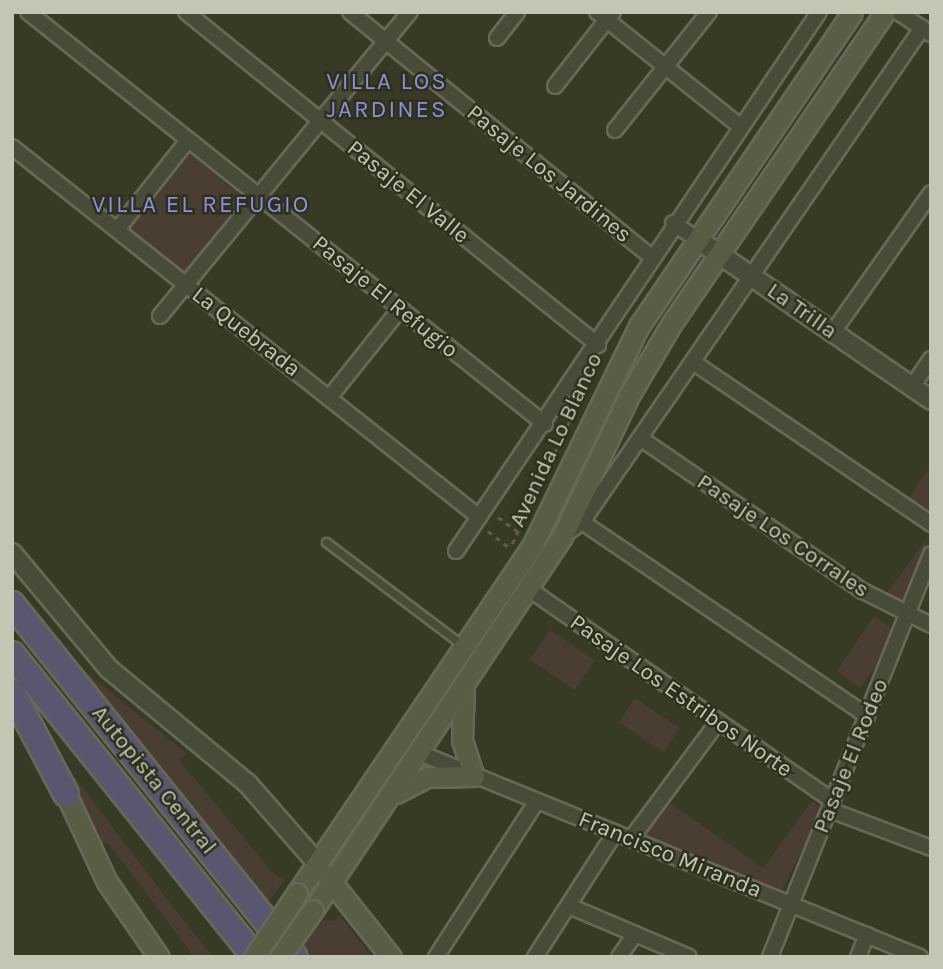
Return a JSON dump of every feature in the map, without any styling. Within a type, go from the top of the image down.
[{"type":"highway","name":"Autopista Central","points":[[12,604],[295,957]]},
{"type":"highway","name":"Autopista Central","points":[[12,654],[254,957]]},
{"type":"highway","points":[[12,692],[66,794]]},
{"type":"main road","name":"Avenida Lo Blanco","points":[[254,957],[392,756],[547,521],[626,350],[697,239],[852,12]]},
{"type":"main road","name":"Avenida Lo Blanco","points":[[280,957],[529,589],[562,537],[643,371],[885,12]]},
{"type":"main road","points":[[389,798],[428,777],[474,776],[462,740],[466,684]]},
{"type":"main road","points":[[392,756],[420,753]]},
{"type":"main road","points":[[66,794],[107,882],[159,957]]},
{"type":"main road","points":[[318,864],[390,957]]},
{"type":"street","name":"Pasaje El Refugio","points":[[28,12],[545,424]]},
{"type":"street","name":"Pasaje El Valle","points":[[186,12],[598,345]]},
{"type":"street","name":"Pasaje Los Jardines","points":[[350,12],[650,256]]},
{"type":"street","points":[[160,316],[411,12]]},
{"type":"street","points":[[497,38],[517,12]]},
{"type":"street","points":[[615,130],[709,12]]},
{"type":"street","name":"Avenida Lo Blanco","points":[[456,551],[598,345],[650,256],[819,12]]},
{"type":"street","points":[[898,12],[926,31]]},
{"type":"street","points":[[555,86],[606,15],[665,67],[740,126]]},
{"type":"street","name":"Avenida Lo Blanco","points":[[562,537],[582,522],[926,31]]},
{"type":"street","points":[[117,230],[188,140]]},
{"type":"street","name":"La Quebrada","points":[[12,147],[480,516]]},
{"type":"street","points":[[833,332],[931,193]]},
{"type":"street","name":"La Trilla","points":[[673,223],[931,400]]},
{"type":"street","points":[[329,398],[400,309]]},
{"type":"street","points":[[912,387],[931,359]]},
{"type":"street","points":[[692,362],[931,524]]},
{"type":"street","name":"Pasaje Los Corrales","points":[[640,438],[863,591],[908,616],[931,625]]},
{"type":"street","points":[[582,522],[867,716]]},
{"type":"street","points":[[12,553],[109,669],[247,783],[318,864]]},
{"type":"street","name":"Pasaje El Rodeo","points":[[770,957],[931,554]]},
{"type":"street","name":"Pasaje Los Estribos Norte","points":[[529,589],[831,805],[930,845]]},
{"type":"street","points":[[12,717],[66,794]]},
{"type":"street","points":[[631,839],[717,723]]},
{"type":"street","name":"Francisco Miranda","points":[[420,753],[920,957]]},
{"type":"street","points":[[436,957],[537,801]]},
{"type":"street","points":[[535,957],[615,833]]},
{"type":"street","points":[[569,906],[689,957]]},
{"type":"street","points":[[619,957],[635,934]]},
{"type":"street","points":[[858,957],[867,935]]},
{"type":"lane","points":[[326,542],[465,647]]},
{"type":"path","points":[[480,516],[517,531]]},
{"type":"path","points":[[480,516],[510,548]]},
{"type":"shaded area","points":[[190,154],[246,199],[184,276],[128,231]]},
{"type":"shaded area","points":[[931,464],[931,511],[909,498]]},
{"type":"shaded area","points":[[929,536],[904,605],[886,594]]},
{"type":"shaded area","points":[[874,616],[898,632],[861,688],[837,672]]},
{"type":"shaded area","points":[[550,630],[595,660],[575,690],[530,660]]},
{"type":"shaded area","points":[[89,675],[186,753],[179,760],[274,874],[285,879],[265,907],[82,681]]},
{"type":"shaded area","points":[[635,698],[680,728],[664,752],[619,722]]},
{"type":"shaded area","points":[[65,764],[213,957],[194,957],[108,843],[98,844],[56,766]]},
{"type":"shaded area","points":[[812,801],[823,809],[782,890],[645,835],[670,803],[763,868]]},
{"type":"shaded area","points":[[339,915],[372,957],[303,957],[299,953],[322,920],[334,921]]},
{"type":"district","name":"VILLA LOS JARDINES","points":[[387,96]]},
{"type":"district","name":"VILLA EL REFUGIO","points":[[201,205]]}]
